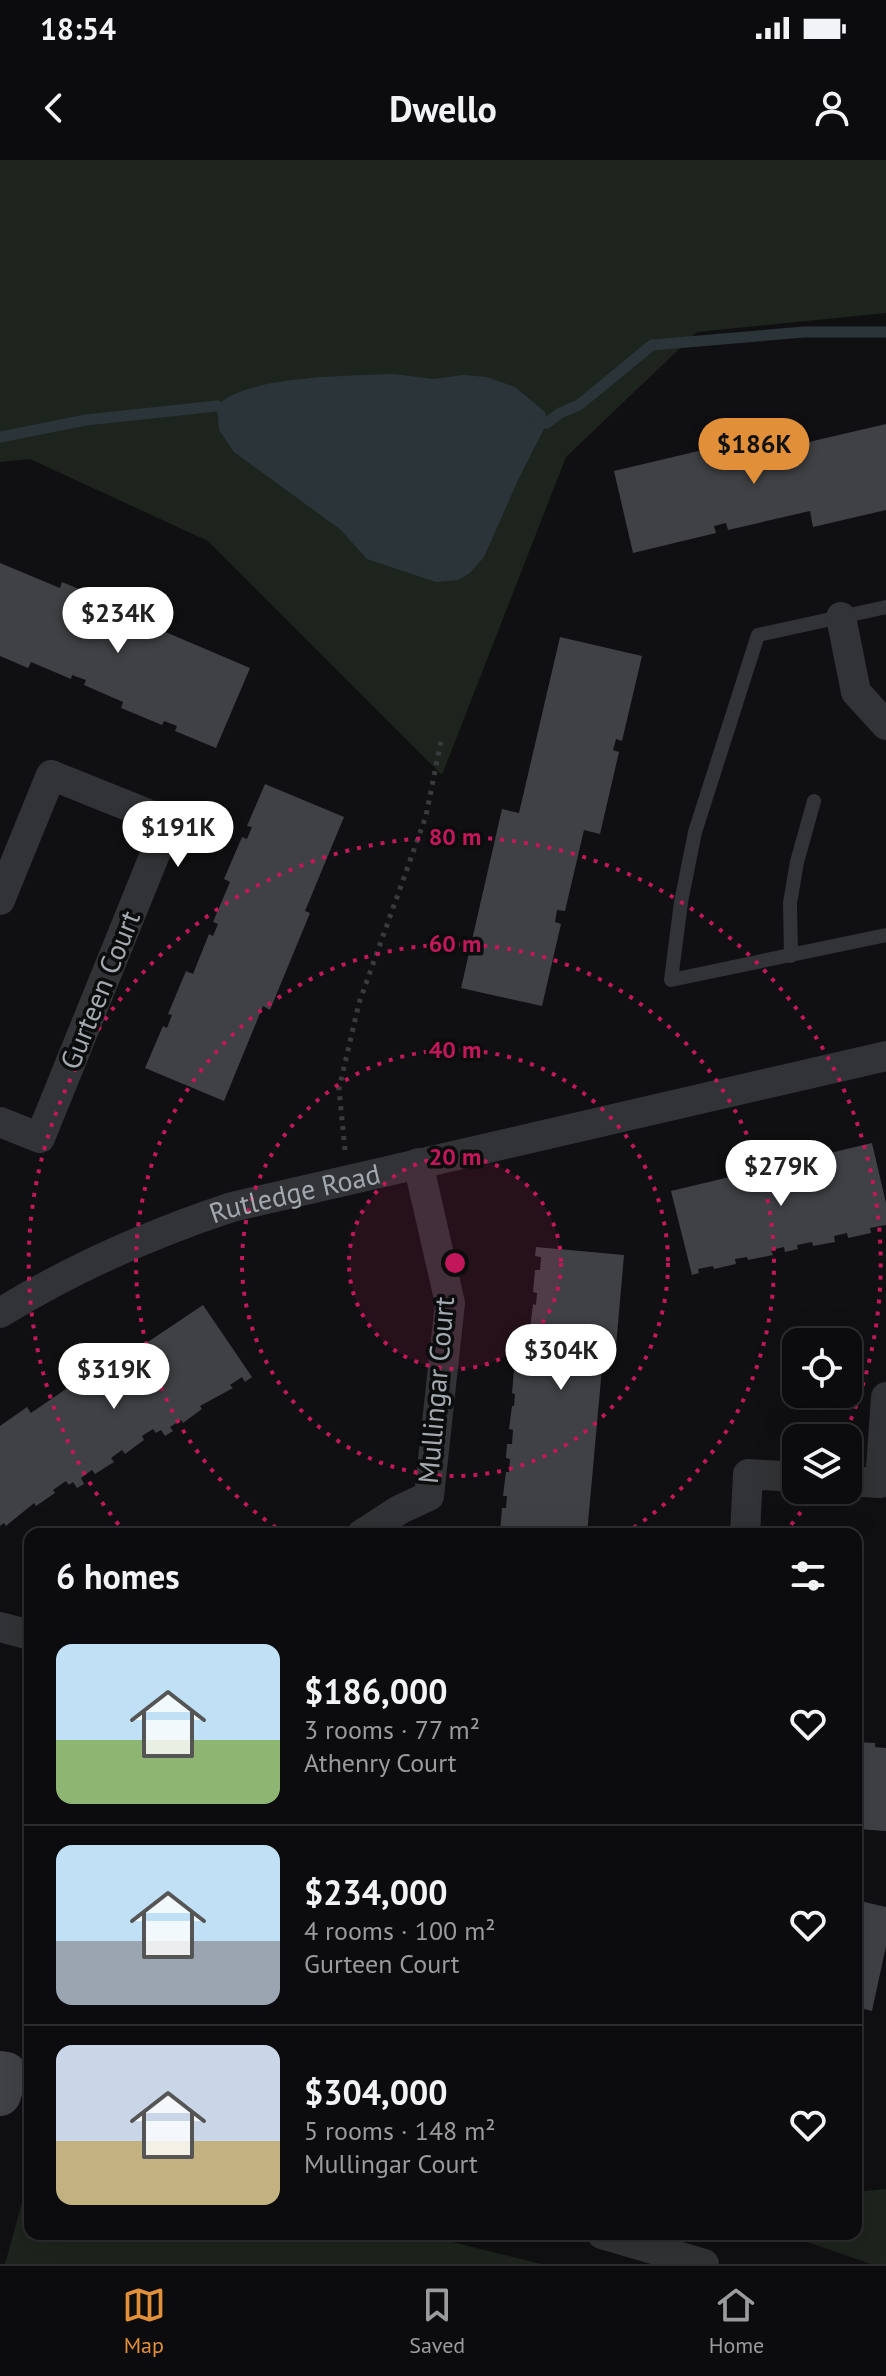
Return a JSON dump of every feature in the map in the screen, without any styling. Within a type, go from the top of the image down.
[{"type":"street","points":[[841,617],[856,692],[886,725]]},
{"type":"street","name":"Gurteen Court","points":[[0,900],[51,775],[168,822],[40,1138],[0,1122]]},
{"type":"street","name":"Rutledge Road","points":[[1,1311],[94,1261],[167,1229],[232,1207],[886,1056]]},
{"type":"street","name":"Mullingar Court","points":[[371,1528],[429,1496],[450,1303],[418,1163]]},
{"type":"street","points":[[862,1482],[880,1483],[886,1397]]},
{"type":"street","points":[[745,1528],[748,1474],[782,1476]]},
{"type":"street","points":[[0,1627],[24,1633]]},
{"type":"street","points":[[622,2240],[704,2264]]},
{"type":"lane","points":[[886,607],[758,635],[695,832],[681,902],[671,980],[886,935]]},
{"type":"lane","points":[[791,956],[790,903],[797,862],[814,801]]},
{"type":"path","points":[[349,1178],[339,1089],[359,1003],[426,816],[441,741]]},
{"type":"shaded area","points":[[0,160],[886,160],[886,313],[697,332],[566,457],[442,775],[208,541],[30,459],[0,462]]},
{"type":"shaded area","points":[[393,374],[434,379],[463,375],[487,377],[515,387],[545,412],[547,423],[484,557],[470,573],[458,580],[436,582],[367,559],[341,530],[234,452],[219,430],[217,406],[250,388],[300,379]]},
{"type":"shaded area","points":[[886,2189],[886,2264],[871,2264],[801,2240],[862,2240],[862,2191]]},
{"type":"shaded area","points":[[24,2196],[24,2240],[444,2240],[541,2264],[5,2264]]},
{"type":"building","points":[[886,424],[886,510],[813,527],[810,511],[728,530],[726,523],[714,526],[716,533],[633,553],[614,471],[792,429],[796,445]]},
{"type":"building","points":[[0,563],[60,588],[62,582],[159,622],[156,628],[250,668],[216,748],[175,731],[177,726],[164,721],[162,725],[121,708],[123,702],[84,685],[86,680],[72,675],[71,679],[31,662],[28,668],[0,656]]},
{"type":"building","points":[[560,637],[642,656],[622,741],[616,739],[613,750],[619,752],[600,834],[584,830],[565,911],[557,910],[555,922],[561,924],[542,1006],[461,988],[502,809],[519,813]]},
{"type":"building","points":[[265,784],[344,817],[305,911],[310,913],[270,1010],[263,1006],[224,1101],[145,1068],[163,1026],[167,1028],[172,1015],[168,1014],[186,971],[193,974],[209,934],[213,936],[218,924],[213,922],[230,882],[224,879],[242,837],[247,839],[252,827],[247,826]]},
{"type":"building","points":[[872,1143],[886,1203],[886,1225],[870,1228],[871,1233],[848,1238],[847,1233],[834,1236],[835,1242],[813,1246],[812,1242],[785,1252],[784,1247],[771,1250],[773,1255],[735,1259],[736,1264],[698,1269],[699,1273],[692,1275],[671,1191]]},
{"type":"building","points":[[536,1247],[624,1255],[615,1358],[603,1357],[588,1528],[500,1528],[502,1508],[506,1508],[507,1496],[503,1496],[506,1472],[509,1472],[507,1444],[512,1444],[513,1430],[509,1429],[514,1406],[514,1370],[518,1370],[516,1348],[533,1349],[535,1329],[530,1329],[537,1293],[533,1292],[535,1270],[540,1270],[541,1257],[535,1256]]},
{"type":"building","points":[[203,1305],[252,1377],[245,1382],[242,1377],[230,1385],[233,1388],[200,1406],[202,1409],[183,1423],[181,1420],[170,1427],[173,1431],[165,1436],[161,1430],[156,1433],[153,1429],[142,1436],[144,1440],[125,1454],[122,1450],[111,1458],[114,1462],[95,1474],[92,1470],[81,1478],[84,1484],[77,1488],[73,1482],[69,1485],[66,1481],[36,1506],[34,1503],[6,1526],[4,1523],[0,1526],[0,1426],[27,1407],[31,1413],[114,1356],[118,1362]]},
{"type":"building","points":[[862,1742],[886,1748],[886,1831],[862,1829]]},
{"type":"building","points":[[862,1901],[886,1907],[886,1946],[872,2011],[862,2008]]},
{"type":"waterway","points":[[534,422],[547,423],[579,405],[652,345],[804,332],[886,332]]},
{"type":"waterway","points":[[0,437],[86,420],[217,406],[229,412]]}]
